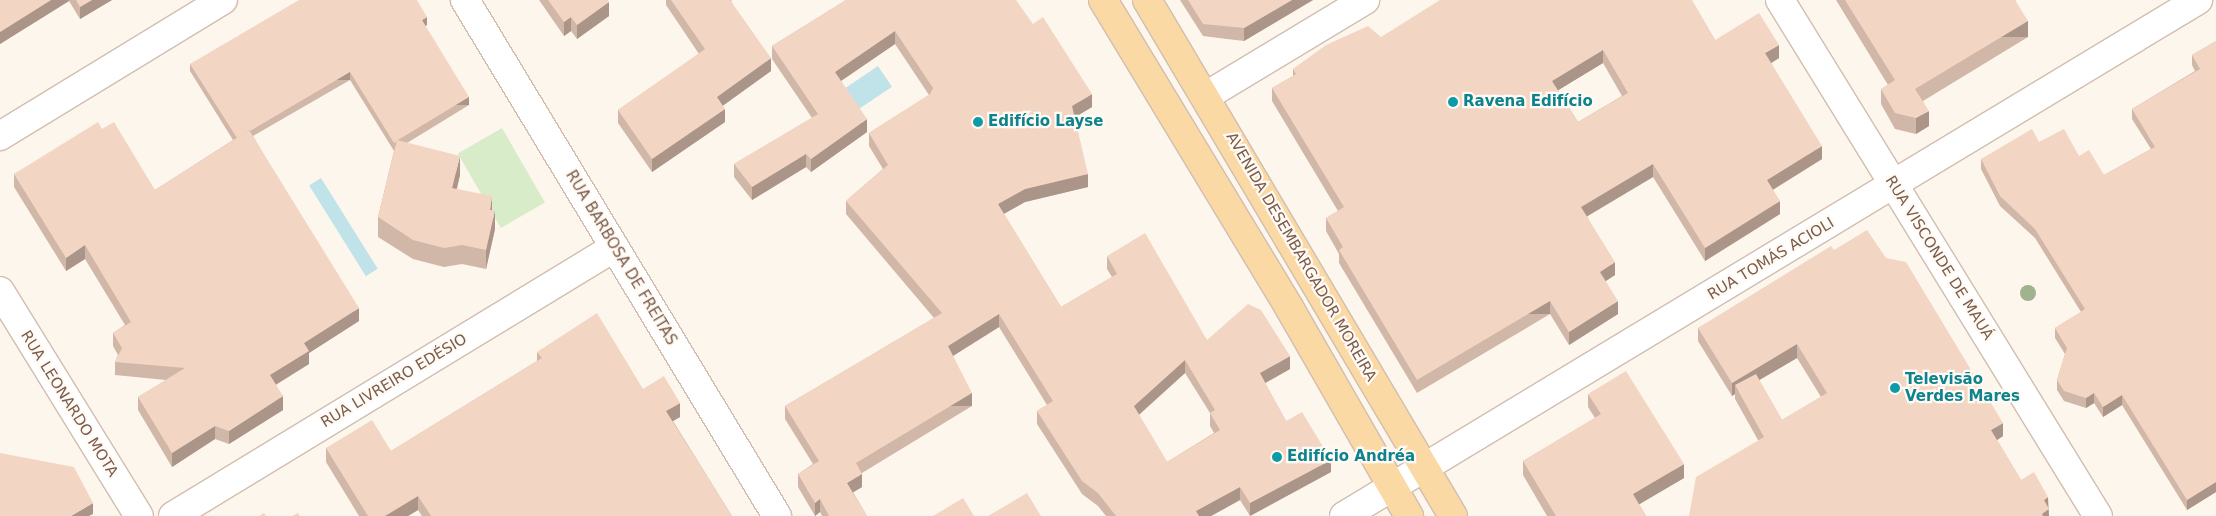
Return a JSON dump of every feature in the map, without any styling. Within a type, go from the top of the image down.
[{"type":"main road","points":[[1103,0],[1290,310],[1408,516]]},
{"type":"main road","name":"AVENIDA DESEMBARGADOR MOREIRA","points":[[1146,0],[1206,96],[1453,516]]},
{"type":"street","points":[[0,136],[223,0]]},
{"type":"street","name":"RUA BARBOSA DE FREITAS","points":[[465,0],[777,516]]},
{"type":"street","points":[[1206,96],[1365,0]]},
{"type":"street","name":"RUA VISCONDE DE MAUÁ","points":[[1780,0],[2098,516]]},
{"type":"street","name":"RUA TOMÁS ACIOLI","points":[[1344,516],[2198,0]]},
{"type":"street","name":"RUA LIVREIRO EDÉSIO","points":[[173,516],[615,247]]},
{"type":"street","name":"RUA LEONARDO MOTA","points":[[0,291],[139,516]]},
{"type":"green space","points":[[502,128],[545,202],[501,228],[458,154]]},
{"type":"water","points":[[878,66],[892,87],[856,111],[842,90]]},
{"type":"water","points":[[321,178],[378,269],[366,276],[309,185]]},
{"type":"building","points":[[0,0],[51,0],[0,32]]},
{"type":"building","points":[[76,0],[92,0],[80,7]]},
{"type":"building","points":[[299,0],[417,0],[427,17],[422,20],[469,97],[394,143],[350,72],[237,138],[190,64]]},
{"type":"building","points":[[548,0],[608,0],[609,2],[577,25],[571,17],[564,22]]},
{"type":"building","points":[[671,0],[730,0],[771,58],[717,97],[725,109],[652,159],[618,110],[705,49]]},
{"type":"building","points":[[846,0],[1016,0],[1033,24],[1043,17],[1092,94],[1072,106],[1088,174],[1025,189],[998,204],[1061,307],[1117,274],[1107,256],[1145,233],[1207,340],[1248,304],[1261,310],[1290,356],[1260,373],[1286,421],[1302,412],[1331,460],[1250,503],[1240,487],[1196,511],[1199,516],[1116,516],[1098,493],[1082,481],[1037,411],[1053,401],[999,314],[948,346],[972,393],[856,463],[862,474],[847,483],[867,516],[829,516],[820,499],[815,503],[798,474],[819,461],[785,406],[942,313],[846,201],[888,165],[869,133],[930,94],[933,88],[895,31],[835,72],[867,119],[811,159],[806,154],[752,187],[734,164],[818,114],[772,46]],"holes":[[[1185,360],[1215,410],[1210,413],[1220,430],[1167,462],[1134,406]]]},
{"type":"building","points":[[1188,0],[1292,0],[1244,28],[1203,24]]},
{"type":"building","points":[[1440,0],[1692,0],[1715,40],[1759,13],[1779,45],[1765,53],[1822,146],[1767,180],[1780,201],[1705,248],[1653,164],[1581,207],[1615,262],[1600,272],[1618,301],[1569,332],[1550,301],[1417,380],[1339,250],[1343,247],[1326,218],[1344,207],[1272,88],[1296,74],[1293,69],[1326,45],[1368,26],[1381,37]],"holes":[[[1603,50],[1628,93],[1578,122],[1552,81]]]},
{"type":"building","points":[[1845,0],[2015,0],[2028,21],[1915,89],[1929,111],[1916,118],[1895,113],[1881,89],[1895,80]]},
{"type":"building","points":[[2216,41],[2216,482],[2187,500],[2122,395],[2103,407],[2094,393],[2086,398],[2064,391],[2057,380],[2067,348],[2055,328],[2085,309],[2035,229],[2000,196],[1981,159],[2032,129],[2039,142],[2064,129],[2079,156],[2089,150],[2104,175],[2155,147],[2132,109],[2200,69],[2192,55]]},
{"type":"building","points":[[98,122],[102,129],[114,122],[155,190],[249,130],[359,308],[304,343],[309,351],[270,375],[283,396],[229,431],[215,426],[172,453],[138,397],[185,368],[115,362],[122,348],[113,333],[131,322],[85,245],[66,258],[14,174]]},
{"type":"building","points":[[397,140],[460,156],[452,188],[492,196],[490,210],[495,210],[486,250],[462,245],[444,248],[413,240],[378,217]]},
{"type":"building","name":"Televisão Verdes Mares","points":[[1867,230],[1886,258],[1906,262],[2003,423],[1991,430],[2021,480],[2034,472],[2048,497],[2044,500],[2049,509],[2042,514],[2043,516],[1689,516],[1696,477],[1764,437],[1735,385],[1756,374],[1782,420],[1827,393],[1797,344],[1732,383],[1698,328],[1831,246],[1834,250]]},
{"type":"building","points":[[597,313],[643,389],[664,376],[680,403],[666,411],[732,516],[431,516],[418,496],[385,516],[368,516],[326,448],[372,420],[391,451],[542,358],[537,352]]},
{"type":"building","points":[[1626,371],[1684,464],[1633,494],[1646,516],[1556,516],[1523,461],[1601,414],[1588,394]]},
{"type":"building","points":[[0,453],[74,467],[93,503],[71,516],[0,516]]},
{"type":"building","points":[[1027,493],[1041,516],[988,516]]},
{"type":"building","points":[[963,498],[974,516],[933,516]]},
{"type":"place","name":"Ravena Edifício","points":[[1453,102]]},
{"type":"place","name":"Edifício Layse","points":[[978,122]]},
{"type":"place","name":"Televisão Verdes Mares","points":[[1895,388]]},
{"type":"place","name":"Edifício Andréa","points":[[1277,457]]}]
